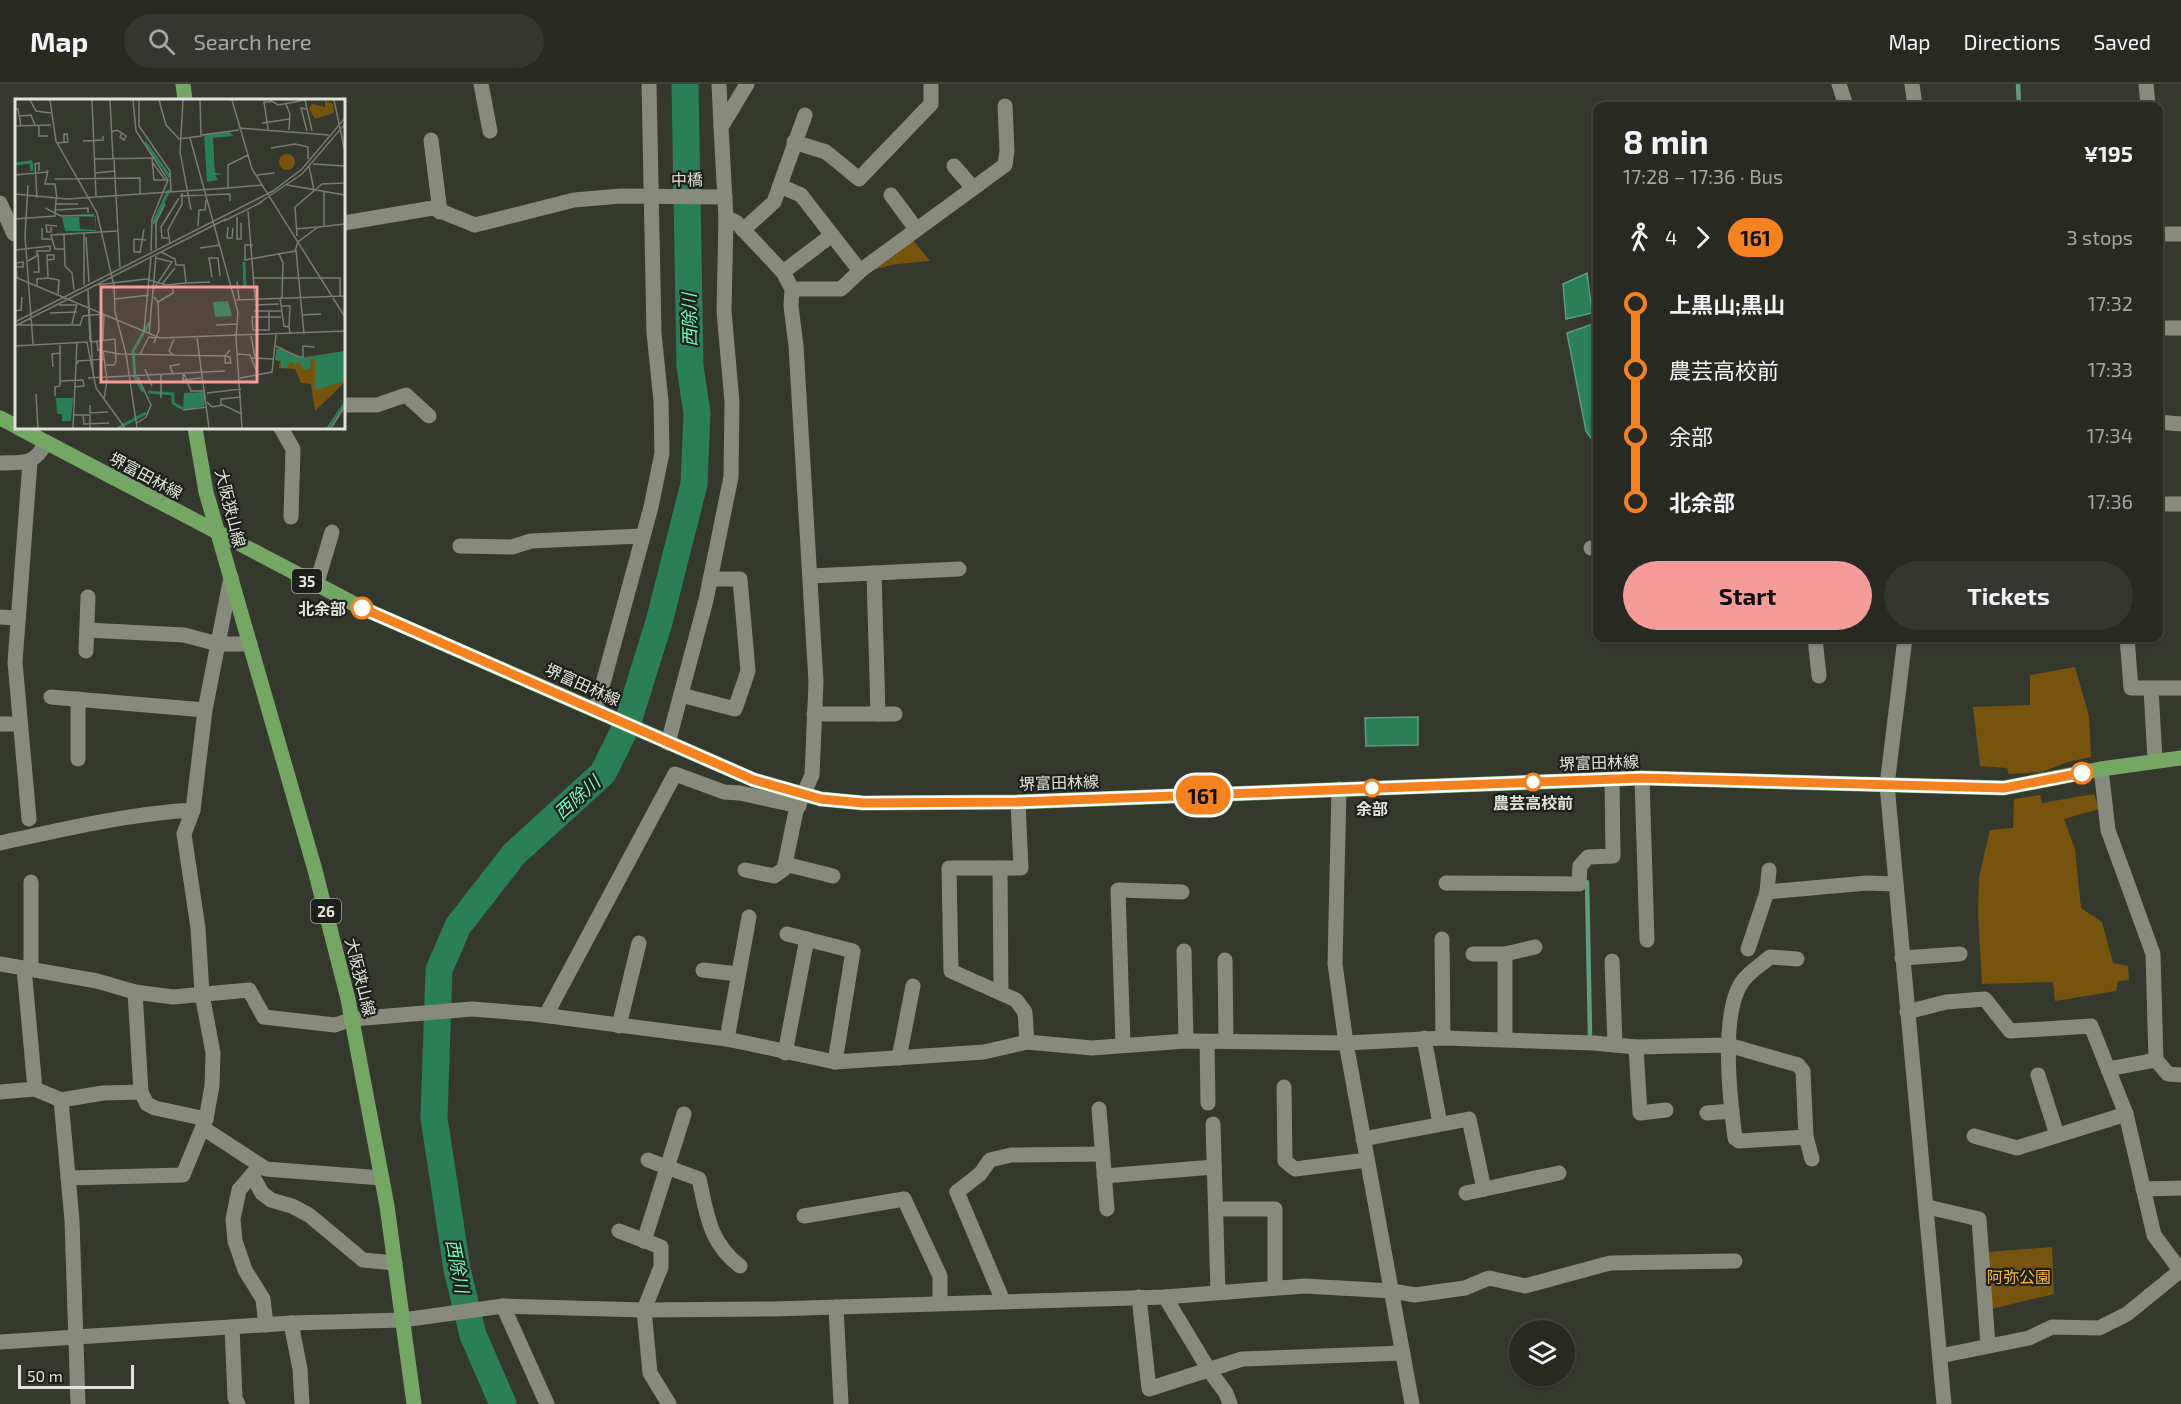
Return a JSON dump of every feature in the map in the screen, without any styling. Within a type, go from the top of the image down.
[{"type":"main road","points":[[183,84],[185,99]]},
{"type":"main road","name":"堺富田林線","points":[[0,418],[15,426]]},
{"type":"main road","name":"堺富田林線","points":[[22,429],[316,586],[802,800],[863,803],[1018,802],[1642,778],[2004,788],[2030,785],[2101,769],[2181,758]]},
{"type":"main road","name":"大阪狭山線","points":[[195,429],[206,492],[315,870],[353,1019],[382,1178],[414,1404]]},
{"type":"street","points":[[481,84],[490,131]]},
{"type":"street","points":[[601,712],[662,453],[661,401],[654,333],[649,84]]},
{"type":"street","points":[[664,741],[681,695],[710,579],[731,477],[732,402],[724,310],[726,218],[719,84]]},
{"type":"street","points":[[721,127],[747,84]]},
{"type":"street","points":[[794,142],[826,152],[859,179],[931,104],[931,84]]},
{"type":"street","points":[[1839,84],[1845,102]]},
{"type":"street","points":[[1912,84],[1914,102]]},
{"type":"street","points":[[2146,84],[2148,102]]},
{"type":"street","points":[[792,289],[841,289],[860,271],[1005,165],[1007,151],[1005,106]]},
{"type":"street","points":[[743,230],[774,202],[805,115]]},
{"type":"street","points":[[431,140],[440,212]]},
{"type":"street","points":[[954,166],[973,188]]},
{"type":"street","points":[[780,186],[801,195],[860,271]]},
{"type":"street","points":[[891,195],[916,229]]},
{"type":"street","name":"中橋","points":[[345,223],[433,207],[440,212],[475,225],[574,200],[621,196],[724,197]]},
{"type":"street","points":[[4,200],[14,234]]},
{"type":"street","points":[[726,218],[736,222],[783,272],[792,289],[791,306],[796,346],[816,682],[812,775],[802,800],[784,869],[774,876],[745,870]]},
{"type":"street","points":[[2163,234],[2181,234]]},
{"type":"street","points":[[783,272],[832,235]]},
{"type":"street","points":[[2163,328],[2181,328]]},
{"type":"street","points":[[345,405],[377,405],[406,395],[429,416]]},
{"type":"street","points":[[2163,422],[2181,424]]},
{"type":"street","points":[[282,429],[293,449],[291,517]]},
{"type":"street","points":[[0,463],[30,462],[39,456],[46,442]]},
{"type":"street","points":[[28,819],[20,724],[8,661],[18,618],[30,462]]},
{"type":"street","points":[[2163,504],[2181,504]]},
{"type":"street","points":[[316,586],[332,532]]},
{"type":"street","points":[[460,546],[512,547],[531,541],[642,536]]},
{"type":"street","points":[[811,576],[959,569]]},
{"type":"street","points":[[874,573],[878,714]]},
{"type":"street","points":[[68,1178],[183,1175],[204,1123],[212,1086],[213,1053],[202,994],[198,928],[184,834],[193,810],[205,710],[231,577]]},
{"type":"street","points":[[681,695],[735,709],[748,671],[740,579],[710,579]]},
{"type":"street","points":[[86,651],[88,597]]},
{"type":"street","points":[[0,617],[18,618]]},
{"type":"street","points":[[87,630],[184,635],[218,644],[250,644]]},
{"type":"street","points":[[1815,642],[1819,676]]},
{"type":"street","points":[[1905,642],[1887,785],[1907,1012],[1928,1207],[1944,1404]]},
{"type":"street","points":[[2127,642],[2131,688],[2181,688]]},
{"type":"street","points":[[2151,689],[2155,760]]},
{"type":"street","points":[[51,697],[205,710]]},
{"type":"street","points":[[78,699],[78,759]]},
{"type":"street","points":[[814,714],[895,714]]},
{"type":"street","points":[[0,724],[20,724]]},
{"type":"street","points":[[2101,769],[2108,830],[2153,954],[2156,1060],[2168,1074],[2181,1075]]},
{"type":"street","points":[[546,1015],[675,774],[724,792],[802,800]]},
{"type":"street","points":[[1642,778],[1647,940]]},
{"type":"street","points":[[1446,883],[1579,884],[1580,866],[1588,857],[1613,856],[1612,779]]},
{"type":"street","points":[[1340,789],[1335,964],[1346,1043],[1412,1404]]},
{"type":"street","points":[[1018,802],[1021,868],[949,868],[951,971],[1016,1000],[1025,1012],[1027,1042]]},
{"type":"street","points":[[0,843],[100,821],[156,812],[193,810]]},
{"type":"street","points":[[785,864],[833,876]]},
{"type":"street","points":[[1000,868],[1002,993]]},
{"type":"street","points":[[1748,949],[1767,892],[1769,870]]},
{"type":"street","points":[[31,882],[27,969],[35,1089]]},
{"type":"street","points":[[1767,892],[1867,883],[1895,884]]},
{"type":"street","points":[[1124,1044],[1118,890],[1182,892]]},
{"type":"street","points":[[727,1039],[749,917]]},
{"type":"street","points":[[787,934],[853,951],[835,1062]]},
{"type":"street","points":[[785,1053],[807,939]]},
{"type":"street","points":[[1442,939],[1443,1038]]},
{"type":"street","points":[[619,1026],[639,943]]},
{"type":"street","points":[[1473,954],[1505,954],[1536,947]]},
{"type":"street","points":[[1184,951],[1186,1041]]},
{"type":"street","points":[[1505,954],[1505,1039]]},
{"type":"street","points":[[1902,958],[1960,954]]},
{"type":"street","points":[[1797,959],[1770,957],[1743,981],[1735,1000],[1728,1045],[1731,1111],[1735,1138],[1739,1142],[1806,1137]]},
{"type":"street","points":[[1225,960],[1226,1041]]},
{"type":"street","points":[[1612,961],[1615,1045]]},
{"type":"street","points":[[0,964],[97,981],[135,992],[173,997],[249,990],[264,1017],[335,1025],[353,1019],[466,1009],[546,1015],[727,1039],[835,1062],[984,1052],[1027,1042],[1092,1048],[1186,1041],[1346,1043],[1443,1038],[1505,1039],[1636,1047],[1728,1045],[1798,1065],[1803,1071],[1806,1137],[1812,1159]]},
{"type":"street","points":[[703,970],[738,974]]},
{"type":"street","points":[[899,1058],[913,986]]},
{"type":"street","points":[[135,992],[141,1092],[147,1104],[204,1123],[256,1170],[262,1193],[271,1200],[292,1206],[309,1215],[363,1260],[395,1263]]},
{"type":"street","points":[[1907,1012],[1946,1002],[1985,999],[2010,1031],[2091,1026],[2126,1114],[2154,1235],[2180,1270],[2127,1314],[2098,1328],[2052,1327],[2029,1338],[1940,1356]]},
{"type":"street","points":[[1424,1038],[1440,1124]]},
{"type":"street","points":[[1207,1042],[1208,1103]]},
{"type":"street","points":[[1636,1047],[1640,1113],[1666,1110]]},
{"type":"street","points":[[2108,1069],[2156,1060]]},
{"type":"street","points":[[2038,1075],[2057,1135]]},
{"type":"street","points":[[1284,1087],[1285,1161],[1295,1169],[1367,1160]]},
{"type":"street","points":[[0,1092],[35,1089],[61,1100],[104,1093],[141,1092]]},
{"type":"street","points":[[61,1100],[68,1178],[78,1404]]},
{"type":"street","points":[[1099,1109],[1107,1209]]},
{"type":"street","points":[[1707,1113],[1731,1111]]},
{"type":"street","points":[[644,1241],[684,1113]]},
{"type":"street","points":[[1974,1136],[2017,1148],[2126,1114]]},
{"type":"street","points":[[1363,1139],[1469,1119],[1484,1189]]},
{"type":"street","points":[[1213,1124],[1218,1292]]},
{"type":"street","points":[[1003,1301],[957,1192],[981,1174],[990,1160],[1011,1155],[1103,1154]]},
{"type":"street","points":[[648,1160],[699,1179],[712,1235],[729,1258],[740,1266]]},
{"type":"street","points":[[1104,1176],[1214,1167]]},
{"type":"street","points":[[266,1325],[263,1299],[245,1270],[235,1241],[233,1219],[239,1190],[256,1170],[266,1169],[382,1178]]},
{"type":"street","points":[[1466,1193],[1559,1173]]},
{"type":"street","points":[[2143,1189],[2181,1188]]},
{"type":"street","points":[[804,1216],[904,1199],[940,1276],[940,1303]]},
{"type":"street","points":[[1928,1207],[1979,1219],[1988,1346]]},
{"type":"street","points":[[1216,1209],[1275,1209],[1275,1287]]},
{"type":"street","points":[[619,1231],[661,1246],[661,1267],[644,1310],[650,1373],[669,1404]]},
{"type":"street","points":[[0,1342],[291,1323],[403,1320],[499,1306],[644,1310],[836,1307],[1165,1297],[1305,1286],[1392,1291],[1415,1295],[1465,1288],[1489,1278],[1525,1286],[1610,1263],[1735,1261]]},
{"type":"street","points":[[1139,1297],[1149,1389],[1242,1359],[1403,1353]]},
{"type":"street","points":[[1165,1297],[1209,1370],[1226,1393],[1230,1404]]},
{"type":"street","points":[[499,1306],[547,1404]]},
{"type":"street","points":[[836,1307],[841,1404]]},
{"type":"street","points":[[291,1323],[300,1369],[302,1404]]},
{"type":"street","points":[[232,1327],[237,1404]]},
{"type":"green space","points":[[913,240],[930,261],[874,270]]},
{"type":"green space","points":[[2075,667],[2089,716],[2091,757],[2068,762],[2042,772],[2009,774],[2007,768],[1980,766],[1973,707],[2030,705],[2030,675]]},
{"type":"green space","points":[[2094,794],[2099,809],[2064,819],[2075,849],[2081,908],[2102,922],[2113,963],[2128,966],[2129,980],[2118,981],[2116,991],[2055,1001],[2053,982],[1982,984],[1978,913],[1979,877],[1990,830],[2013,828],[2014,799],[2040,795],[2042,803]]},
{"type":"green space","name":"阿弥公園","points":[[2052,1247],[2054,1294],[1991,1309],[1987,1252]]},
{"type":"shaded area","points":[[1587,273],[1592,313],[1566,319],[1563,284]]},
{"type":"shaded area","points":[[1593,324],[1593,441],[1586,431],[1567,333]]},
{"type":"shaded area","points":[[1418,717],[1418,745],[1366,746],[1365,718]]},
{"type":"waterway","name":"西除川","points":[[503,1404],[473,1335],[457,1269],[434,1118],[439,970],[458,926],[514,854],[603,773],[627,725],[659,622],[694,484],[697,413],[690,366],[685,84]]},
{"type":"waterway","points":[[2018,84],[2019,102]]},
{"type":"waterway","points":[[1587,882],[1590,1034]]},
{"type":"bus line","name":"161","points":[[362,608],[417,630],[754,780],[821,799],[863,803],[1018,802],[1642,778],[2004,788],[2030,785],[2082,773]]},
{"type":"place","name":"北余部","points":[[362,608]]},
{"type":"place","name":"農芸高校前","points":[[1533,782]]},
{"type":"place","name":"余部","points":[[1372,788]]}]
